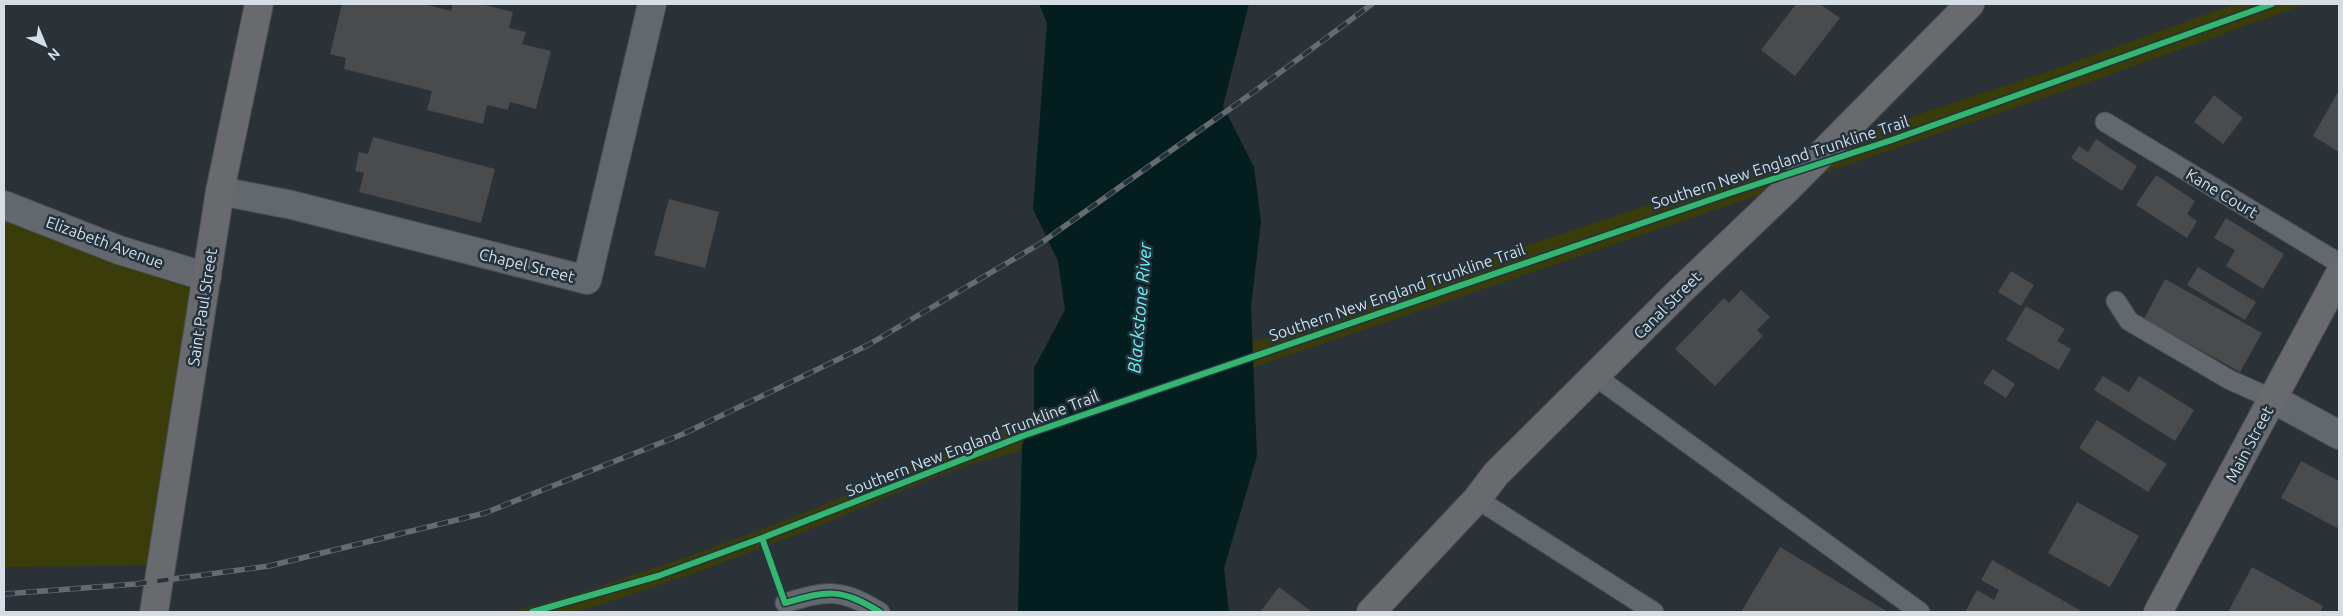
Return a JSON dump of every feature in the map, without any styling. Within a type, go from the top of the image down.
[{"type":"main road","name":"Saint Paul Street","points":[[154,612],[220,191],[234,132],[259,4]]},
{"type":"main road","name":"Canal Street","points":[[1371,612],[1477,498],[1496,474],[1679,292],[1787,189],[1970,4]]},
{"type":"main road","name":"Main Street","points":[[2158,612],[2339,275]]},
{"type":"street","name":"Chapel Street","points":[[220,191],[292,205],[587,280],[652,4]]},
{"type":"street","name":"Elizabeth Avenue","points":[[4,204],[119,250],[207,277]]},
{"type":"street","points":[[2273,398],[2339,435]]},
{"type":"lane","name":"Kane Court","points":[[2105,122],[2339,263]]},
{"type":"lane","points":[[2116,301],[2129,322],[2230,380],[2273,398]]},
{"type":"lane","points":[[1595,376],[1920,612]]},
{"type":"lane","points":[[1477,498],[1654,612]]},
{"type":"lane","points":[[785,603],[810,595],[837,592],[859,599],[880,612]]},
{"type":"shaded area","points":[[2235,4],[2306,4],[2084,84],[1219,379],[1017,452],[977,462],[703,570],[574,612],[512,612],[586,591],[690,556],[802,514],[986,435],[1278,334],[1475,263],[2052,70]]},
{"type":"shaded area","points":[[4,203],[194,270],[165,565],[4,567]]},
{"type":"water","name":"Blackstone River","points":[[1039,4],[1249,4],[1223,106],[1254,167],[1261,222],[1251,306],[1257,456],[1224,568],[1229,612],[1018,612],[1022,445],[1034,419],[1034,368],[1065,310],[1058,261],[1033,209],[1047,23]]},
{"type":"building","points":[[342,4],[424,4],[451,11],[453,4],[481,4],[513,12],[509,28],[526,32],[522,44],[551,51],[536,109],[510,102],[508,110],[487,105],[483,124],[427,110],[432,91],[344,69],[346,58],[330,54]]},
{"type":"building","points":[[1796,4],[1820,4],[1840,18],[1795,76],[1761,50]]},
{"type":"building","points":[[2339,90],[2339,152],[2313,136]]},
{"type":"building","points":[[2214,95],[2243,118],[2223,144],[2194,122]]},
{"type":"building","points":[[373,137],[495,169],[481,223],[359,192],[364,173],[355,171],[359,152],[368,154]]},
{"type":"building","points":[[2096,139],[2137,166],[2122,191],[2071,158],[2079,146],[2088,152]]},
{"type":"building","points":[[2156,175],[2195,201],[2187,214],[2197,221],[2187,238],[2136,205]]},
{"type":"building","points":[[669,199],[719,212],[705,268],[654,255]]},
{"type":"building","points":[[2226,218],[2284,254],[2263,289],[2226,266],[2235,250],[2214,238]]},
{"type":"building","points":[[2198,267],[2256,302],[2245,320],[2187,285]]},
{"type":"building","points":[[2011,271],[2034,285],[2021,306],[1998,292]]},
{"type":"building","points":[[2165,279],[2262,333],[2240,372],[2144,319]]},
{"type":"building","points":[[1741,290],[1770,317],[1757,330],[1763,336],[1715,386],[1675,349],[1724,298],[1729,303]]},
{"type":"building","points":[[2026,306],[2065,329],[2057,341],[2071,349],[2059,370],[2006,340]]},
{"type":"building","points":[[1993,369],[2015,384],[2006,398],[1983,383]]},
{"type":"building","points":[[2103,376],[2129,392],[2139,376],[2194,410],[2175,441],[2094,390]]},
{"type":"building","points":[[2097,420],[2167,464],[2148,492],[2079,448]]},
{"type":"building","points":[[2301,461],[2339,481],[2339,524],[2337,528],[2281,498]]},
{"type":"building","points":[[2077,502],[2139,536],[2110,587],[2048,553]]},
{"type":"building","points":[[1780,547],[1888,612],[1741,612]]},
{"type":"building","points":[[1992,560],[2083,612],[1965,612],[1977,590],[1994,600],[1999,590],[1981,580]]},
{"type":"building","points":[[2252,567],[2323,606],[2320,612],[2228,612]]},
{"type":"building","points":[[1279,587],[1312,612],[1260,612]]},
{"type":"railway","points":[[4,594],[136,584],[269,566],[485,513],[683,434],[868,345],[1041,243],[1255,91],[1372,4]]},
{"type":"cycle path","name":"Southern New England Trunkline Trail","points":[[532,612],[658,576],[762,538],[1025,435],[1730,193],[1892,140],[2272,4]]},
{"type":"cycle path","points":[[762,538],[785,603],[813,596],[834,594],[844,595],[880,612]]}]
